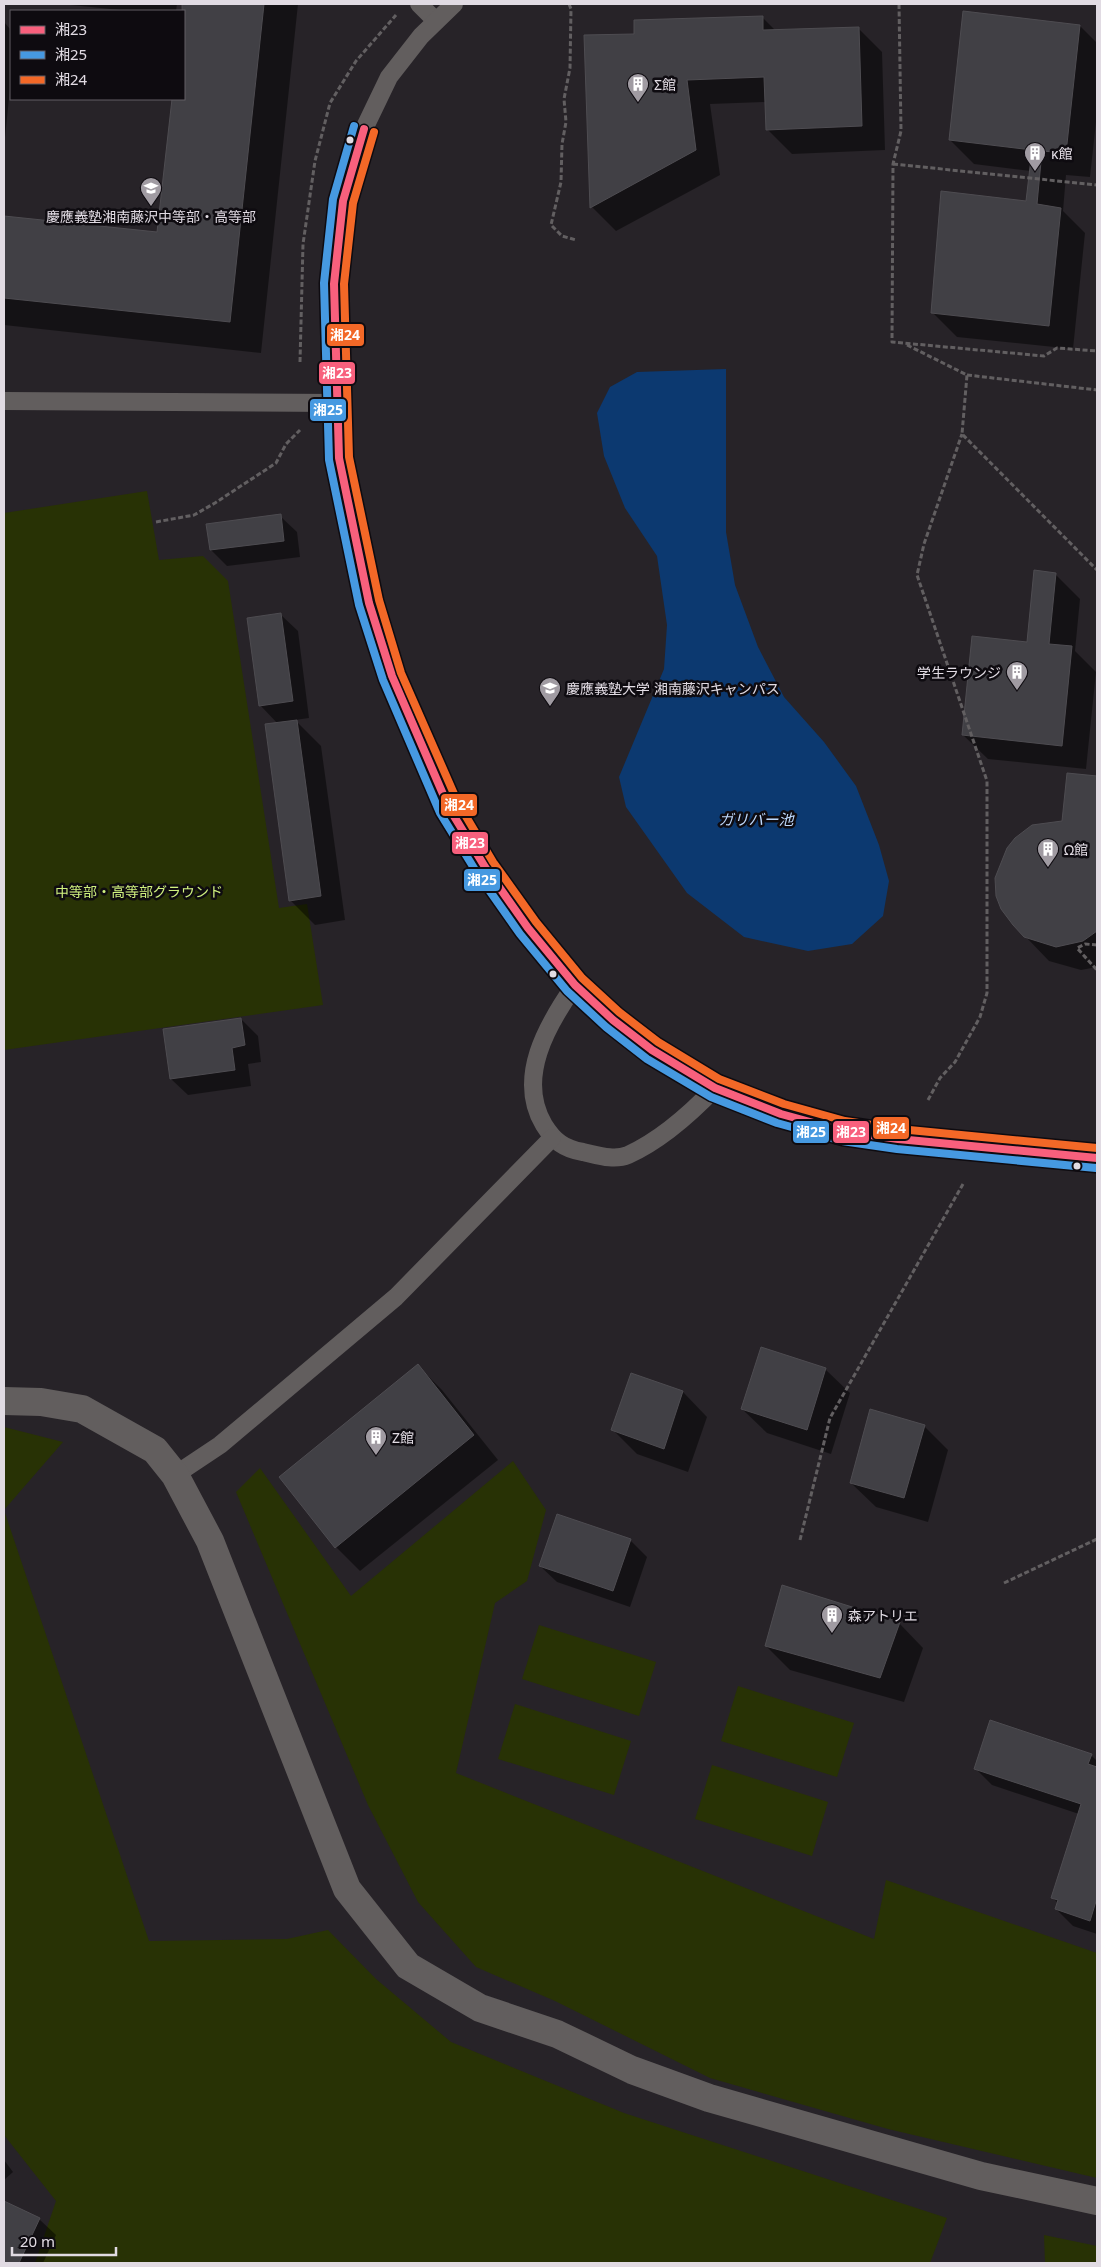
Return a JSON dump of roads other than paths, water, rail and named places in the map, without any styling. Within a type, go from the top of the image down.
[{"type":"street","points":[[4,1401],[41,1402],[82,1409],[155,1450],[176,1474],[210,1541],[347,1889],[408,1966],[480,2008],[557,2034],[632,2070],[709,2098],[981,2176],[1097,2201]]},
{"type":"lane","points":[[419,4],[436,21]]},
{"type":"lane","points":[[454,4],[421,36],[389,77],[364,129],[343,201],[334,284],[338,458],[369,603],[392,676],[449,808],[485,867],[528,928],[575,985],[613,1020],[652,1050],[715,1088],[781,1114],[843,1131],[898,1139],[1097,1158]]},
{"type":"lane","points":[[4,401],[336,403]]},
{"type":"lane","points":[[575,985],[555,1013],[533,1069],[532,1084],[540,1118],[552,1138],[569,1150],[608,1157],[626,1156],[693,1111],[715,1088]]},
{"type":"lane","points":[[176,1474],[220,1445],[396,1297],[552,1138]]},
{"type":"water","name":"ガリバー池","points":[[726,369],[726,532],[735,585],[758,647],[784,697],[824,742],[856,786],[879,845],[889,881],[883,916],[852,944],[808,951],[744,937],[687,893],[626,807],[619,777],[664,669],[667,625],[657,556],[625,508],[604,456],[597,413],[610,387],[637,372]]},
{"type":"place","name":"Σ館","points":[[638,103]]},
{"type":"place","name":"κ館","points":[[1035,172]]},
{"type":"place","name":"慶應義塾湘南藤沢中等部・高等部","points":[[151,207]]},
{"type":"place","name":"学生ラウンジ","points":[[1017,691]]},
{"type":"place","name":"慶應義塾大学 湘南藤沢キャンパス","points":[[550,707]]},
{"type":"place","name":"Ω館","points":[[1048,868]]},
{"type":"place","name":"Ζ館","points":[[376,1456]]},
{"type":"place","name":"森アトリエ","points":[[832,1634]]},
{"type":"park label","name":"中等部・高等部グラウンド","points":[[139,891]]}]
